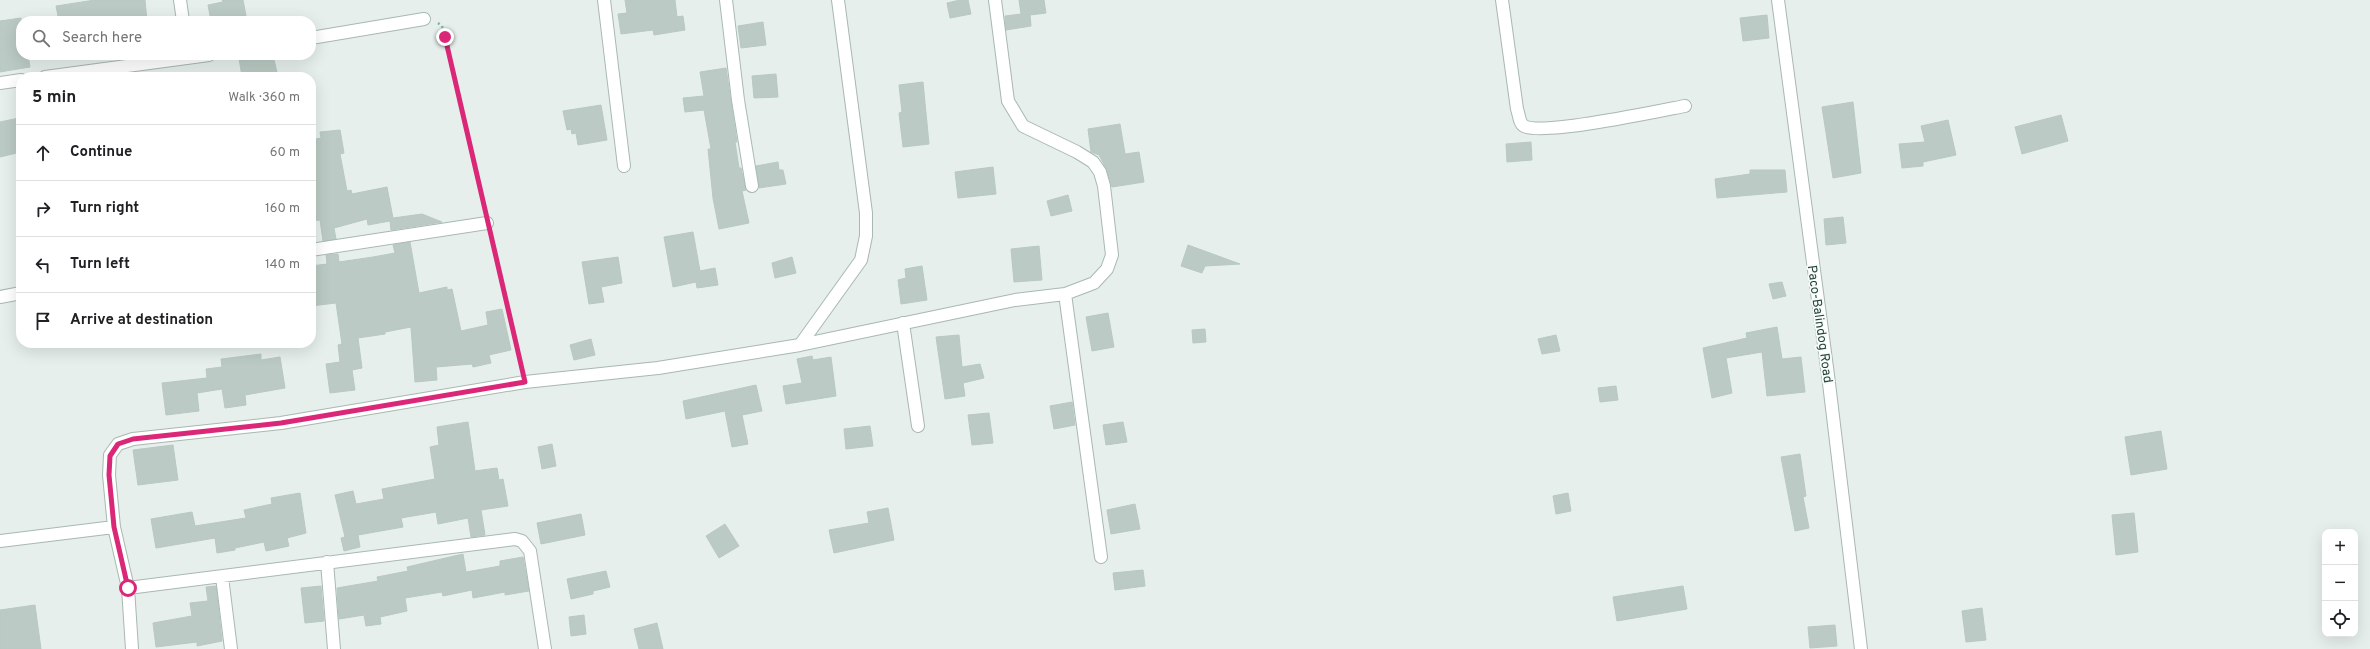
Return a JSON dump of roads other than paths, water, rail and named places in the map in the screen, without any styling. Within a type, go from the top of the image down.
[{"type":"street","points":[[180,0],[182,16]]},
{"type":"street","points":[[604,0],[624,166]]},
{"type":"street","points":[[726,0],[738,100],[752,186]]},
{"type":"street","points":[[800,345],[861,260],[866,236],[866,213],[838,0]]},
{"type":"street","points":[[132,649],[128,588],[114,527],[109,475],[110,456],[118,444],[133,439],[281,423],[525,382],[658,368],[800,345],[1015,300],[1065,294],[1094,283],[1104,273],[1111,260],[1104,186],[1100,172],[1093,162],[1023,126],[1014,112],[1008,100],[995,0]]},
{"type":"street","points":[[1502,0],[1517,109],[1520,121],[1524,126],[1539,129],[1621,118],[1685,106]]},
{"type":"street","name":"Paco-Balindog Road","points":[[1778,0],[1828,375],[1861,649]]},
{"type":"street","points":[[316,37],[424,19]]},
{"type":"street","points":[[81,72],[167,60]]},
{"type":"street","points":[[0,83],[16,81]]},
{"type":"street","points":[[316,249],[487,223]]},
{"type":"street","points":[[0,296],[16,294]]},
{"type":"street","points":[[1065,294],[1101,557]]},
{"type":"street","points":[[902,323],[918,426]]},
{"type":"street","points":[[0,541],[114,527]]},
{"type":"street","points":[[128,588],[515,539],[522,541],[530,551],[545,649]]},
{"type":"street","points":[[327,562],[334,649]]},
{"type":"street","points":[[222,577],[231,649]]}]
